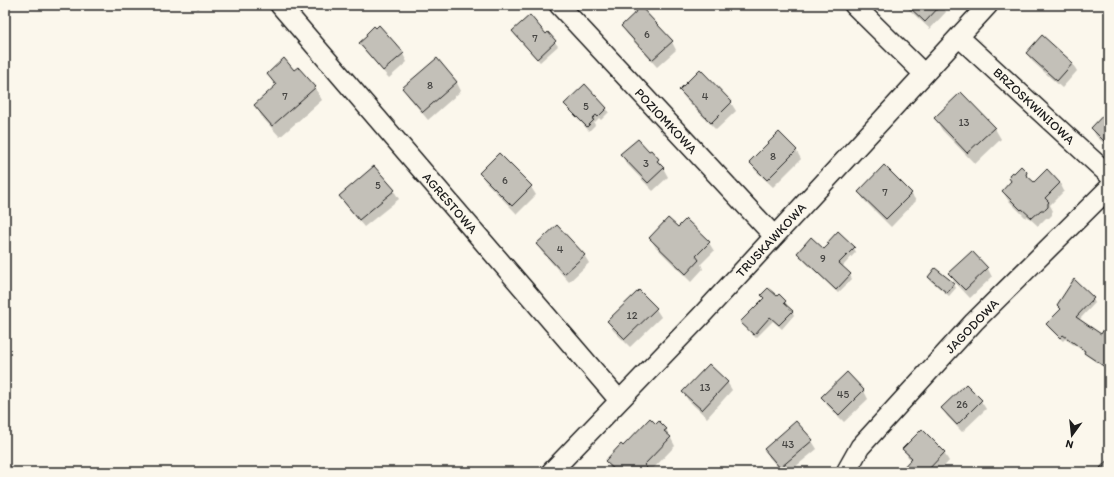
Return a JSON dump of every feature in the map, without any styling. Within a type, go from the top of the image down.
[{"type":"street","name":"AGRESTOWA","points":[[280,5],[619,400]]},
{"type":"street","name":"POZIOMKOWA","points":[[559,5],[774,236]]},
{"type":"street","points":[[854,5],[924,74]]},
{"type":"street","name":"TRUSKAWKOWA","points":[[551,472],[700,317],[988,5]]},
{"type":"street","name":"BRZOSKWINIOWA","points":[[959,37],[1109,176]]},
{"type":"street","name":"JAGODOWA","points":[[846,472],[860,446],[969,328],[1109,188]]},
{"type":"building","points":[[907,5],[941,5],[925,22]]},
{"type":"building","points":[[641,7],[673,41],[652,60],[621,26]]},
{"type":"building","points":[[530,15],[546,34],[548,32],[556,41],[537,59],[512,31]]},
{"type":"building","points":[[379,25],[404,53],[383,71],[359,43],[367,36],[366,34],[374,26],[376,28]]},
{"type":"building","points":[[1042,35],[1073,63],[1057,81],[1026,53]]},
{"type":"building","points":[[284,58],[294,70],[298,67],[316,87],[272,126],[254,105],[276,85],[267,74]]},
{"type":"building","points":[[437,58],[457,82],[423,112],[402,88]]},
{"type":"building","points":[[700,69],[732,102],[711,123],[679,90]]},
{"type":"building","points":[[585,84],[607,108],[598,117],[596,115],[592,119],[594,120],[587,127],[564,104]]},
{"type":"building","points":[[961,92],[995,127],[967,153],[934,118]]},
{"type":"building","points":[[1109,109],[1109,146],[1091,128]]},
{"type":"building","points":[[779,132],[797,150],[767,180],[749,162]]},
{"type":"building","points":[[638,139],[649,151],[651,150],[659,159],[657,161],[664,168],[648,183],[620,154]]},
{"type":"building","points":[[499,153],[532,186],[512,206],[479,173]]},
{"type":"building","points":[[884,165],[912,193],[886,219],[858,192]]},
{"type":"building","points":[[374,166],[395,190],[359,220],[339,196]]},
{"type":"building","points":[[1021,166],[1027,172],[1026,175],[1034,182],[1047,169],[1060,183],[1045,198],[1049,202],[1048,207],[1045,210],[1041,210],[1032,218],[1022,209],[1021,210],[1002,191],[1011,181],[1009,175],[1012,172],[1014,173]]},
{"type":"building","points":[[668,218],[678,227],[686,219],[710,242],[696,256],[699,260],[686,274],[649,238]]},
{"type":"building","points":[[557,225],[585,255],[564,274],[536,244]]},
{"type":"building","points":[[838,231],[855,247],[839,263],[851,274],[836,290],[797,253],[811,237],[824,249],[829,244],[827,243]]},
{"type":"building","points":[[972,251],[988,268],[965,290],[948,273]]},
{"type":"building","points":[[935,268],[954,283],[947,293],[928,277]]},
{"type":"building","points":[[1074,279],[1094,298],[1076,317],[1101,334],[1108,323],[1106,320],[1109,322],[1109,361],[1105,367],[1084,353],[1085,351],[1063,335],[1060,338],[1046,324],[1061,309],[1057,305]]},
{"type":"building","points":[[768,288],[777,296],[779,294],[786,301],[784,303],[793,311],[779,325],[770,317],[754,335],[740,322],[764,298],[761,295]]},
{"type":"building","points":[[639,290],[657,308],[625,339],[607,321]]},
{"type":"building","points":[[709,364],[728,382],[702,410],[682,392]]},
{"type":"building","points":[[847,372],[864,390],[839,415],[821,397]]},
{"type":"building","points":[[966,384],[982,400],[957,425],[941,408]]},
{"type":"building","points":[[650,418],[656,424],[659,421],[667,429],[664,431],[671,437],[644,465],[648,469],[645,472],[617,472],[605,461],[621,444],[623,446]]},
{"type":"building","points":[[796,421],[813,440],[780,468],[764,449]]},
{"type":"building","points":[[922,429],[945,452],[926,472],[899,472],[912,458],[902,449]]},
{"type":"building","points":[[1109,458],[1109,472],[1105,472],[1100,468]]}]
